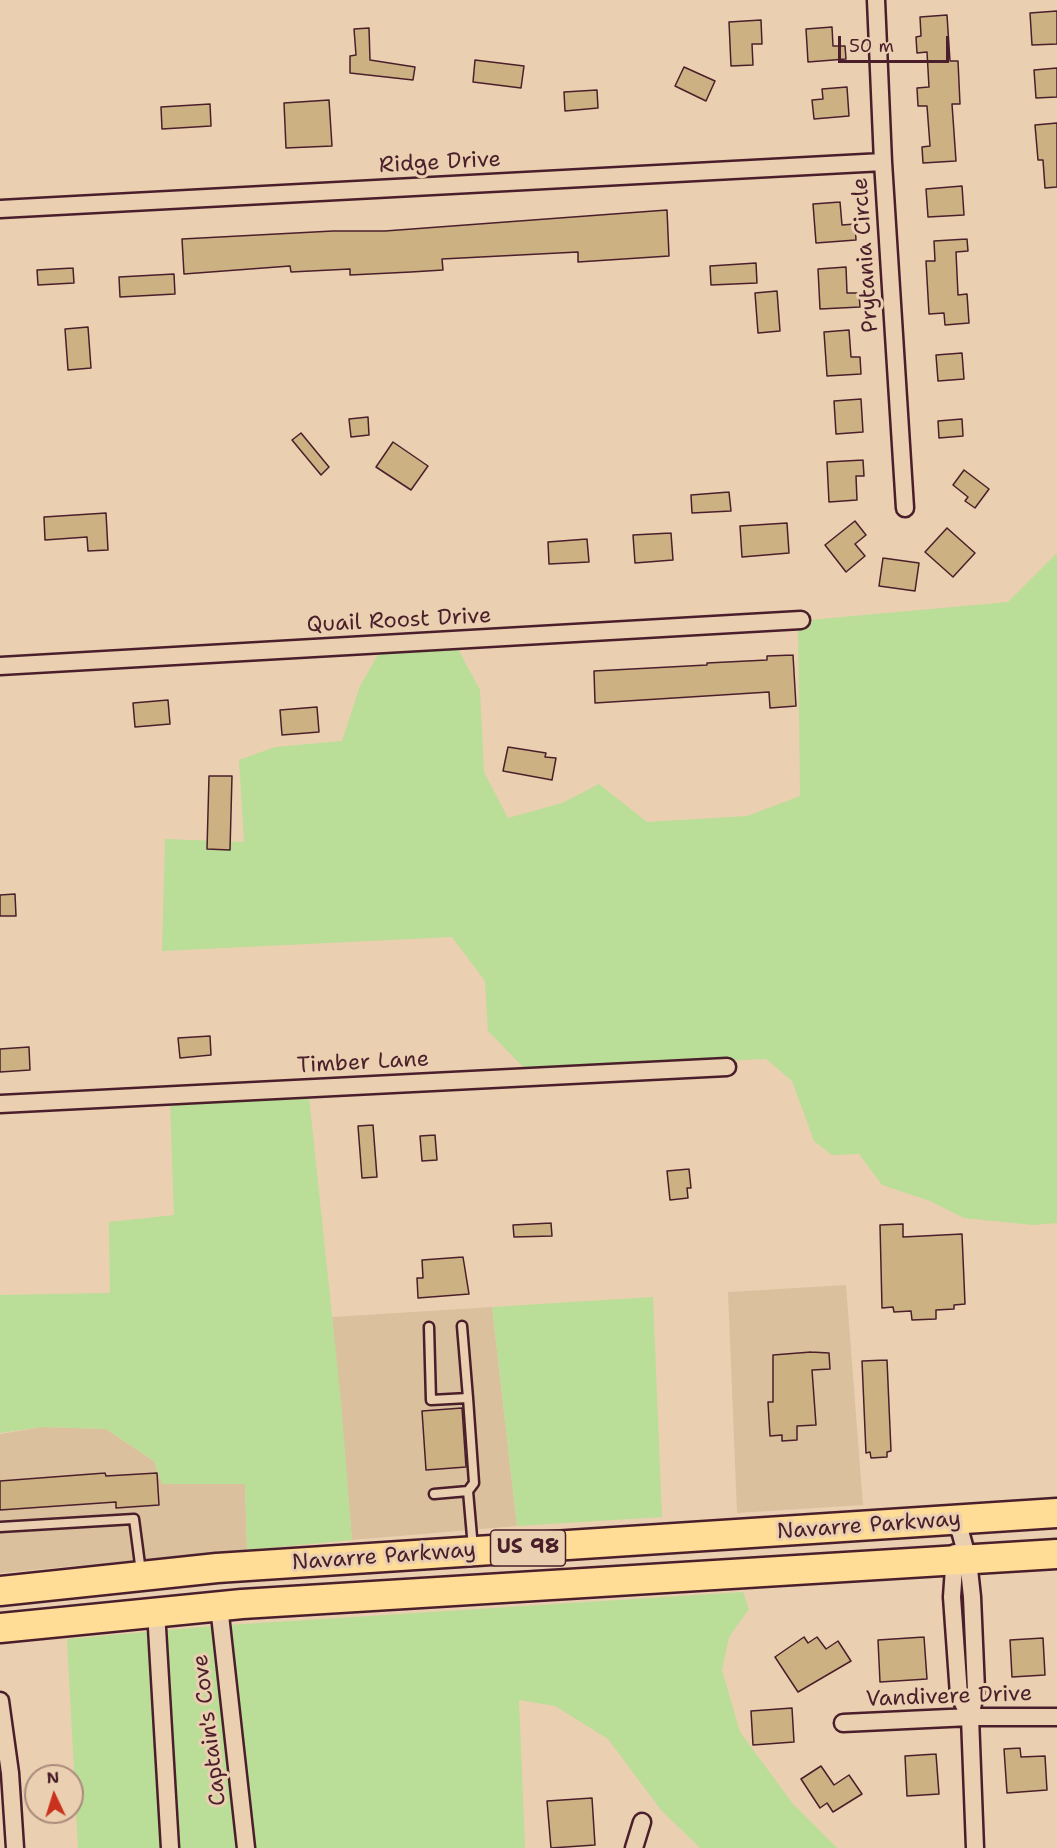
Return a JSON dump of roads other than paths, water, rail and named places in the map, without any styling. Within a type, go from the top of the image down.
[{"type":"highway","name":"Navarre Parkway","points":[[0,1591],[141,1576],[473,1551],[1057,1513]]},
{"type":"highway","name":"Navarre Parkway","points":[[0,1628],[219,1606],[1057,1554]]},
{"type":"street","name":"Prytania Circle","points":[[876,0],[883,162],[905,508]]},
{"type":"street","name":"Ridge Drive","points":[[0,209],[883,162]]},
{"type":"street","name":"Quail Roost Drive","points":[[0,666],[801,620]]},
{"type":"street","name":"Timber Lane","points":[[0,1104],[727,1067]]},
{"type":"street","points":[[957,1520],[961,1561],[952,1597],[959,1695],[970,1717],[975,1848]]},
{"type":"street","name":"Captain's Cove","points":[[219,1606],[246,1848]]},
{"type":"street","points":[[156,1611],[170,1848]]},
{"type":"street","points":[[0,1701],[10,1773],[15,1848]]},
{"type":"street","name":"Vandivere Drive","points":[[843,1723],[970,1717],[1057,1717]]},
{"type":"street","points":[[634,1848],[642,1822]]},
{"type":"lane","points":[[462,1326],[474,1483],[468,1491],[473,1551]]},
{"type":"lane","points":[[429,1327],[431,1400],[468,1398]]},
{"type":"lane","points":[[434,1494],[468,1491]]},
{"type":"lane","points":[[0,1527],[134,1519],[141,1576]]}]
